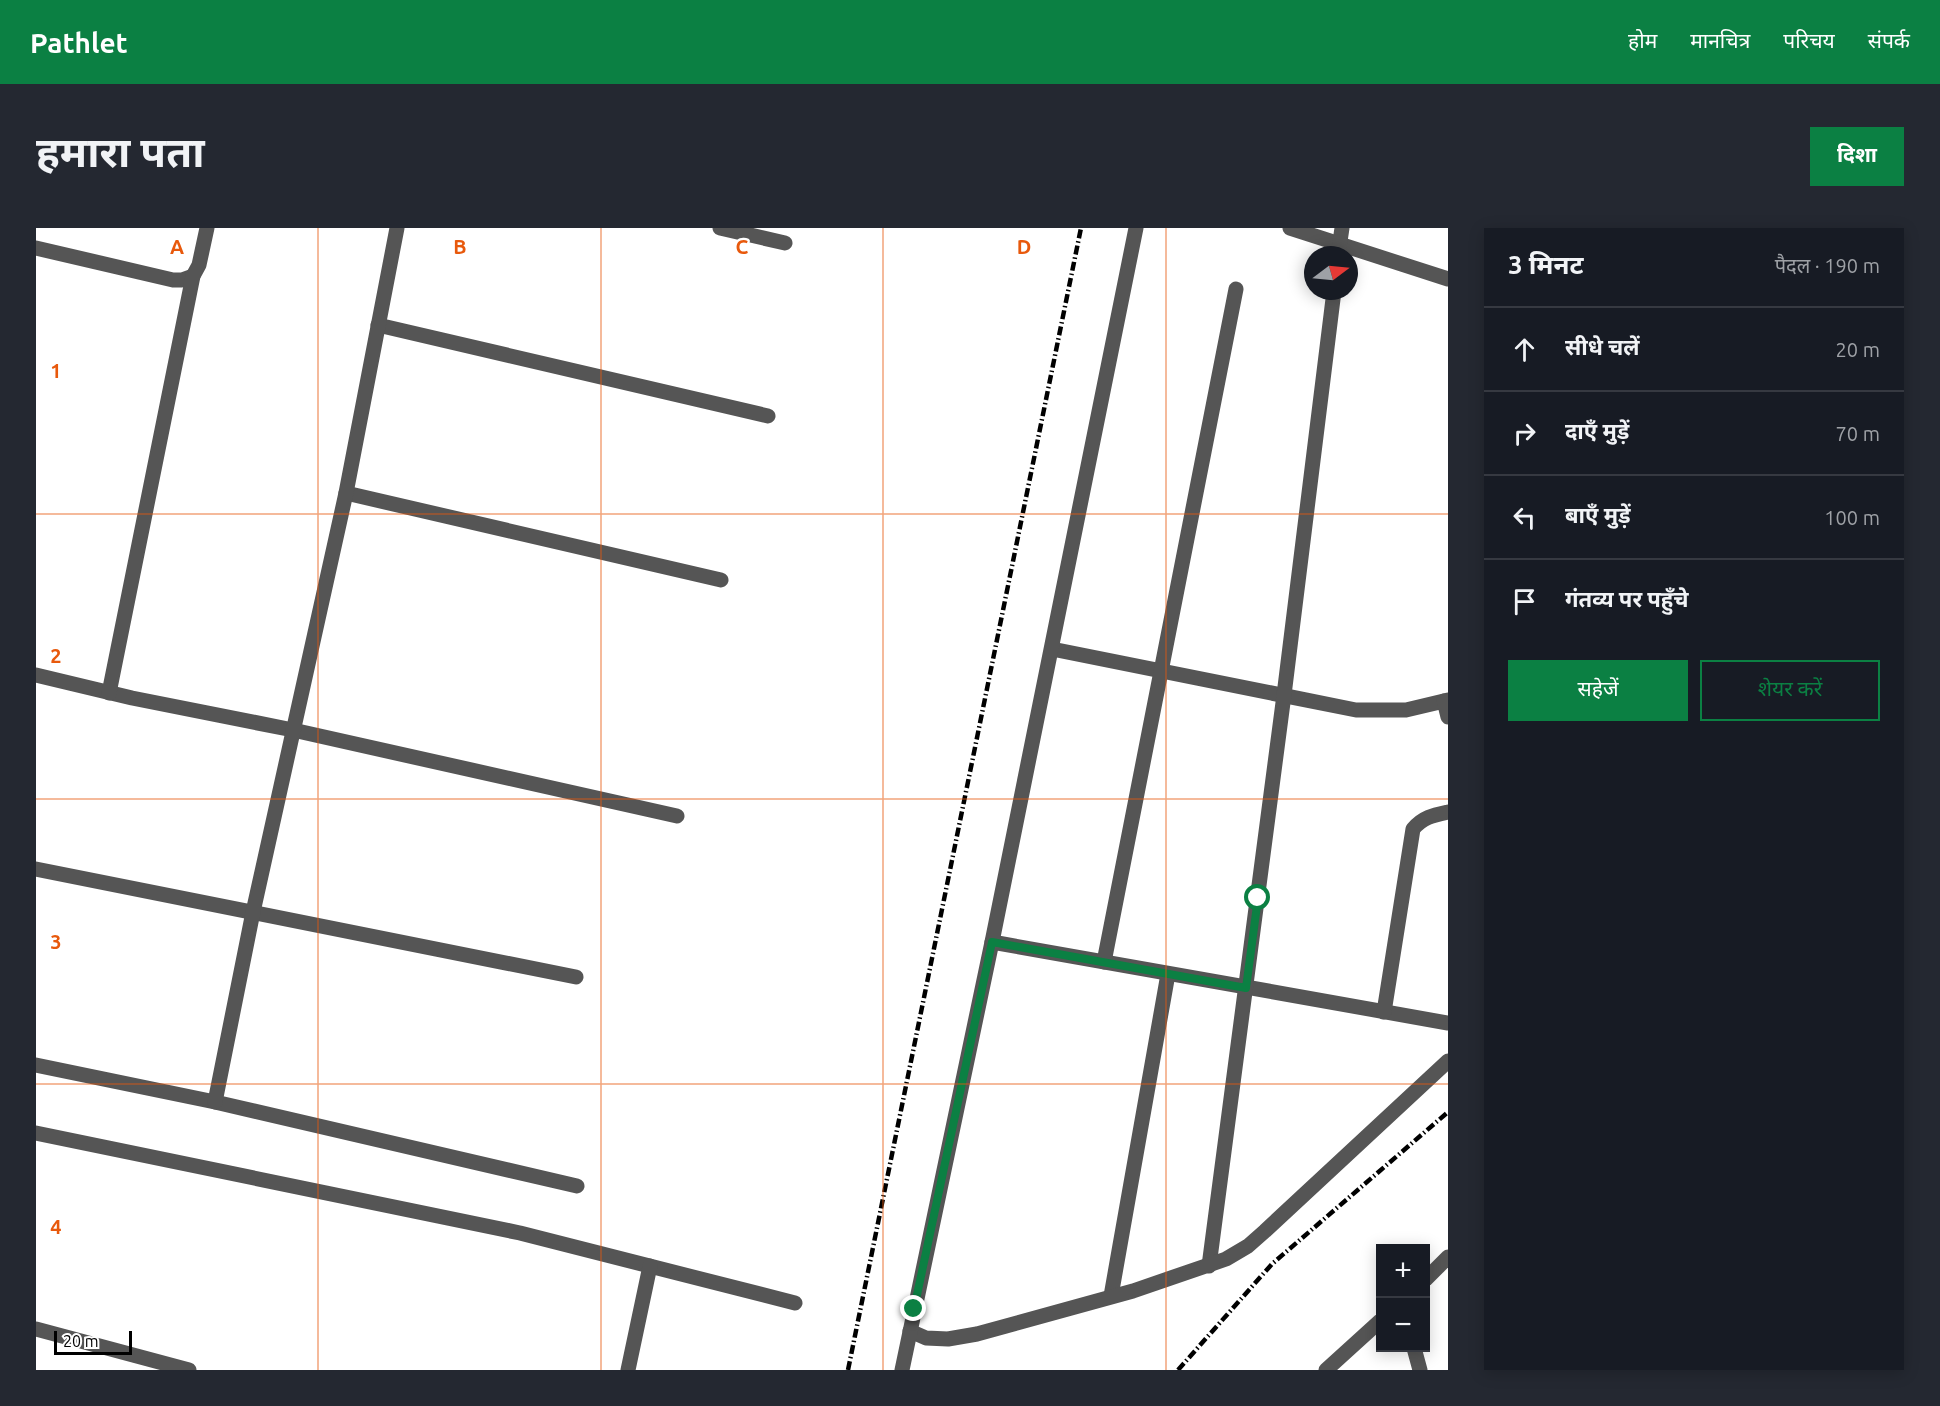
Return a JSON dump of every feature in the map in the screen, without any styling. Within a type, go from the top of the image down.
[{"type":"street","points":[[109,693],[193,276],[199,265],[207,228]]},
{"type":"street","points":[[215,1102],[293,730],[346,494],[397,228]]},
{"type":"street","points":[[720,228],[785,243]]},
{"type":"street","points":[[902,1370],[992,942],[1136,228]]},
{"type":"street","points":[[1290,228],[1340,242],[1448,279]]},
{"type":"street","points":[[36,248],[172,280],[182,280],[193,276]]},
{"type":"street","points":[[1104,962],[1236,289]]},
{"type":"street","points":[[1209,1266],[1333,300]]},
{"type":"street","points":[[378,325],[768,416]]},
{"type":"street","points":[[346,494],[721,580]]},
{"type":"street","points":[[1052,649],[1356,710],[1406,710],[1446,700],[1448,717]]},
{"type":"street","points":[[36,675],[109,693],[293,730],[677,816]]},
{"type":"street","points":[[1384,1012],[1413,829],[1420,820],[1448,812]]},
{"type":"street","points":[[36,870],[576,977]]},
{"type":"street","points":[[992,942],[1448,1023]]},
{"type":"street","points":[[1111,1296],[1168,974]]},
{"type":"street","points":[[910,1331],[926,1338],[948,1339],[977,1334],[1209,1266],[1248,1246],[1448,1061]]},
{"type":"street","points":[[36,1065],[215,1102],[577,1186]]},
{"type":"street","points":[[36,1133],[497,1228],[795,1304]]},
{"type":"street","points":[[1430,1274],[1448,1257]]},
{"type":"street","points":[[628,1370],[650,1266]]},
{"type":"street","points":[[1326,1370],[1376,1325]]},
{"type":"street","points":[[36,1329],[189,1370]]},
{"type":"street","points":[[1415,1352],[1420,1370]]},
{"type":"railway","points":[[848,1370],[1081,228]]},
{"type":"railway","points":[[1178,1370],[1272,1264],[1448,1112]]},
{"type":"route","points":[[914,1309],[992,942],[1246,988],[1258,898]]}]
